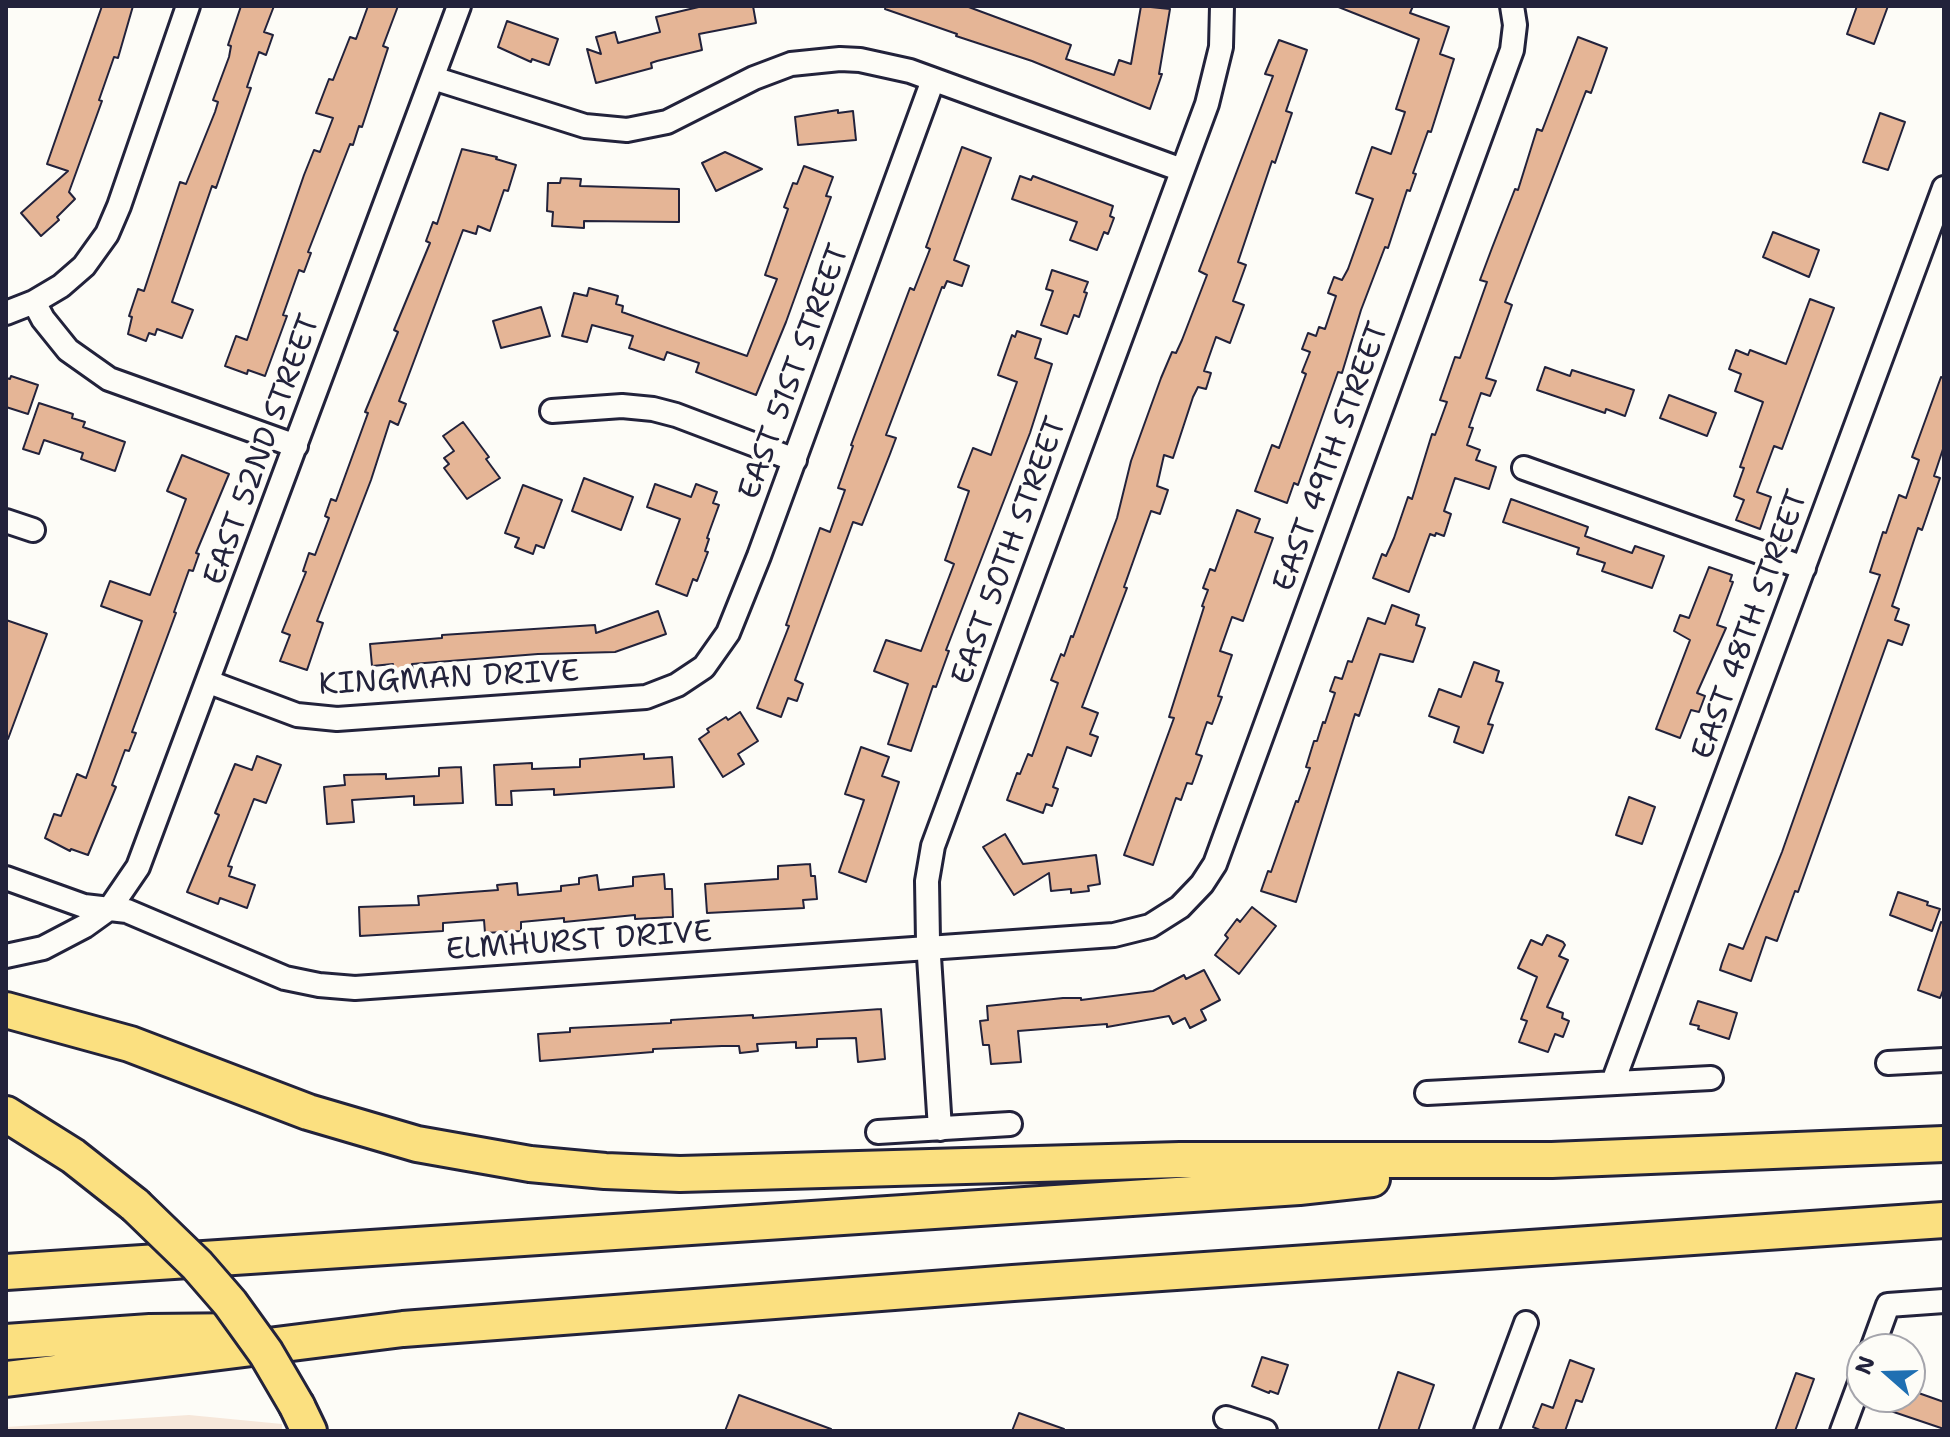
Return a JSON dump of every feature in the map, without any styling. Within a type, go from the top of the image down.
[{"type":"highway","points":[[6,1010],[130,1044],[344,1124],[417,1144],[492,1159],[555,1167],[680,1174],[1180,1160],[1552,1160],[1944,1144]]},
{"type":"highway","points":[[6,1114],[73,1156],[135,1205],[197,1265],[230,1303],[266,1353],[303,1418]]},
{"type":"highway","points":[[6,1272],[1299,1187],[1552,1160]]},
{"type":"highway","points":[[6,1379],[403,1329],[1013,1283],[1944,1220]]},
{"type":"highway","points":[[6,1342],[150,1332],[403,1329]]},
{"type":"street","points":[[6,313],[34,302],[61,286],[84,266],[107,234],[188,6]]},
{"type":"street","name":"EAST 52ND STREET","points":[[110,908],[138,867],[459,6]]},
{"type":"street","name":"EAST 50TH STREET","points":[[940,1129],[928,948],[927,881],[933,846],[1213,85],[1221,47],[1222,6]]},
{"type":"street","name":"EAST 49TH STREET","points":[[1171,913],[1202,884],[1215,864],[1512,50],[1515,21],[1512,6]]},
{"type":"street","points":[[433,78],[585,126],[627,130],[667,122],[772,70],[811,61],[860,60],[890,65],[1182,170]]},
{"type":"street","name":"EAST 51ST STREET","points":[[694,675],[712,658],[728,633],[795,460],[933,80]]},
{"type":"street","name":"EAST 48TH STREET","points":[[1613,1082],[1944,188]]},
{"type":"street","points":[[34,302],[43,319],[68,350],[109,379],[296,446]]},
{"type":"street","points":[[552,411],[622,406],[653,409],[795,460]]},
{"type":"street","points":[[1524,468],[1804,568]]},
{"type":"street","points":[[6,521],[33,530]]},
{"type":"street","name":"KINGMAN DRIVE","points":[[209,682],[297,715],[337,719],[646,697],[665,691],[694,675]]},
{"type":"street","name":"ELMHURST DRIVE","points":[[6,878],[84,906],[127,911],[285,978],[355,988],[1122,934],[1150,926],[1171,913]]},
{"type":"street","points":[[6,956],[23,954],[55,943],[110,908]]},
{"type":"street","points":[[1888,1063],[1944,1060]]},
{"type":"street","points":[[1427,1093],[1711,1078]]},
{"type":"street","points":[[878,1132],[1010,1124]]},
{"type":"street","points":[[1878,1333],[1888,1305],[1944,1301]]},
{"type":"street","points":[[1486,1431],[1526,1323]]},
{"type":"street","points":[[1226,1418],[1265,1431]]},
{"type":"shaded area","points":[[189,1415],[282,1424],[282,1431],[6,1431],[6,1427]]},
{"type":"building","points":[[102,6],[133,6],[118,58],[114,57],[99,100],[102,101],[69,192],[75,199],[57,217],[59,220],[41,236],[21,213],[68,171],[47,164]]},
{"type":"building","points":[[241,6],[274,6],[264,32],[273,35],[266,55],[259,52],[247,87],[251,88],[216,188],[212,186],[172,302],[193,310],[182,338],[157,329],[155,335],[149,333],[146,341],[128,334],[132,317],[129,316],[138,289],[144,291],[180,182],[186,184],[215,112],[218,102],[213,100],[229,57],[231,46],[228,45]]},
{"type":"building","points":[[368,6],[398,6],[383,46],[388,48],[362,127],[359,126],[353,145],[350,144],[308,252],[311,253],[304,272],[299,270],[283,315],[287,316],[265,376],[248,370],[247,374],[225,366],[236,336],[247,340],[304,175],[314,150],[320,152],[333,118],[316,113],[350,37],[356,39]]},
{"type":"building","points":[[703,6],[753,6],[756,23],[699,34],[702,50],[657,61],[651,63],[652,68],[596,83],[587,49],[601,54],[596,37],[615,32],[618,43],[660,32],[656,17]]},
{"type":"building","points":[[886,6],[966,6],[1071,45],[1066,59],[1114,75],[1119,60],[1131,64],[1141,6],[1170,9],[1159,74],[1162,74],[1150,109],[1032,61],[885,9]]},
{"type":"building","points":[[1336,6],[1413,6],[1410,13],[1449,27],[1440,54],[1454,59],[1431,132],[1428,131],[1413,173],[1416,174],[1410,191],[1407,190],[1388,248],[1385,247],[1361,310],[1342,373],[1338,372],[1298,485],[1294,483],[1287,503],[1255,491],[1272,445],[1279,448],[1306,374],[1302,372],[1310,352],[1302,349],[1308,333],[1316,336],[1319,327],[1325,329],[1336,296],[1328,293],[1334,277],[1342,280],[1348,269],[1373,199],[1356,193],[1372,147],[1391,154],[1405,112],[1396,109],[1419,39]]},
{"type":"building","points":[[1857,6],[1888,6],[1874,44],[1847,34]]},
{"type":"building","points":[[507,21],[558,39],[549,65],[532,59],[531,62],[498,47]]},
{"type":"building","points":[[1578,37],[1607,48],[1591,93],[1586,91],[1505,302],[1512,305],[1486,378],[1496,381],[1490,396],[1481,393],[1469,427],[1473,428],[1467,445],[1480,450],[1476,460],[1496,467],[1489,489],[1455,478],[1444,511],[1451,514],[1444,536],[1430,534],[1409,592],[1373,578],[1382,554],[1386,556],[1394,538],[1408,497],[1412,499],[1432,434],[1435,435],[1447,402],[1440,400],[1455,357],[1460,358],[1487,282],[1480,280],[1515,189],[1518,190],[1537,129],[1542,131]]},
{"type":"building","points":[[1279,40],[1307,50],[1286,111],[1292,113],[1275,163],[1272,161],[1238,262],[1246,265],[1233,301],[1244,305],[1230,343],[1216,337],[1204,371],[1211,373],[1206,389],[1198,387],[1193,397],[1173,458],[1164,455],[1157,486],[1168,490],[1160,514],[1151,511],[1124,587],[1127,588],[1082,707],[1098,713],[1090,734],[1098,737],[1091,756],[1067,747],[1053,787],[1058,789],[1052,806],[1046,804],[1043,813],[1007,800],[1017,773],[1020,774],[1028,754],[1032,756],[1058,683],[1051,680],[1061,654],[1064,656],[1073,637],[1117,518],[1131,461],[1161,378],[1172,352],[1176,353],[1182,340],[1207,275],[1199,271],[1273,76],[1265,74]]},
{"type":"building","points":[[838,110],[838,113],[853,111],[856,140],[798,145],[795,117]]},
{"type":"building","points":[[1880,113],[1905,122],[1888,170],[1863,162]]},
{"type":"building","points":[[962,147],[991,158],[954,260],[969,266],[962,286],[947,281],[942,287],[886,435],[896,438],[862,525],[853,522],[795,680],[803,684],[797,701],[788,698],[781,717],[757,708],[789,626],[786,625],[820,528],[830,532],[845,490],[838,488],[851,445],[910,288],[914,290],[930,249],[926,247]]},
{"type":"building","points":[[462,149],[516,165],[490,231],[478,226],[476,234],[463,230],[399,401],[406,404],[398,425],[390,421],[317,621],[323,623],[307,670],[280,661],[290,635],[282,632],[306,572],[303,571],[309,553],[315,555],[329,518],[325,516],[331,499],[336,501],[368,413],[365,412],[398,332],[394,330],[430,243],[426,241],[433,222],[437,224]]},
{"type":"building","points":[[725,152],[762,169],[716,191],[702,163]]},
{"type":"building","points":[[804,166],[833,177],[826,196],[831,197],[756,395],[696,372],[699,363],[667,352],[664,360],[629,348],[633,336],[592,325],[587,342],[562,336],[574,293],[587,296],[589,288],[618,296],[616,304],[623,306],[622,312],[747,356],[777,279],[765,275],[788,209],[784,207],[793,183],[797,184]]},
{"type":"building","points":[[1020,176],[1031,180],[1033,176],[1113,206],[1110,216],[1114,218],[1097,250],[1070,240],[1077,222],[1012,199]]},
{"type":"building","points":[[561,178],[581,179],[580,186],[679,189],[679,222],[584,221],[584,228],[552,226],[553,212],[547,211],[548,183],[560,183]]},
{"type":"building","points":[[1773,232],[1819,250],[1809,277],[1763,257]]},
{"type":"building","points":[[1052,270],[1088,282],[1079,317],[1074,315],[1067,334],[1041,325],[1053,291],[1046,289]]},
{"type":"building","points":[[1810,299],[1834,308],[1782,449],[1774,446],[1757,492],[1771,497],[1760,529],[1736,520],[1744,500],[1734,496],[1744,468],[1740,467],[1763,402],[1735,391],[1741,374],[1729,369],[1736,350],[1748,355],[1750,350],[1786,364]]},
{"type":"building","points":[[541,307],[550,336],[501,348],[493,321]]},
{"type":"building","points":[[1017,331],[1041,339],[1035,358],[1052,364],[1030,433],[946,650],[949,651],[936,687],[933,686],[911,751],[888,744],[908,684],[874,671],[886,640],[921,651],[954,564],[945,560],[969,491],[958,487],[973,448],[991,455],[1017,382],[998,375],[1012,335],[1015,337]]},
{"type":"building","points":[[1545,367],[1570,376],[1572,370],[1634,390],[1625,416],[1606,409],[1605,413],[1537,390]]},
{"type":"building","points":[[11,376],[38,385],[28,414],[6,407],[6,378],[10,379]]},
{"type":"building","points":[[1941,377],[1944,378],[1944,446],[1934,476],[1940,478],[1922,530],[1918,528],[1892,606],[1899,609],[1895,620],[1909,625],[1902,645],[1888,640],[1798,892],[1795,891],[1777,941],[1766,937],[1751,981],[1720,970],[1722,963],[1729,944],[1743,949],[1782,852],[1880,575],[1870,572],[1883,532],[1886,533],[1899,495],[1906,498],[1919,460],[1912,457]]},
{"type":"building","points":[[1669,395],[1716,413],[1707,436],[1660,418]]},
{"type":"building","points":[[39,403],[73,414],[72,418],[85,422],[83,427],[125,442],[115,471],[81,459],[83,453],[44,440],[39,454],[23,449]]},
{"type":"building","points":[[463,422],[500,478],[467,499],[444,468],[449,464],[444,458],[454,451],[443,436]]},
{"type":"building","points":[[182,455],[229,474],[196,553],[199,554],[193,571],[189,570],[132,732],[136,733],[129,751],[125,750],[112,785],[116,787],[88,855],[70,851],[45,838],[54,814],[61,816],[77,774],[86,778],[142,621],[101,606],[110,581],[150,595],[186,499],[167,491]]},
{"type":"building","points":[[584,478],[633,497],[621,530],[572,511]]},
{"type":"building","points":[[655,484],[691,497],[696,484],[717,492],[713,503],[719,505],[707,538],[705,551],[708,552],[697,581],[693,579],[687,596],[656,584],[680,519],[647,507]]},
{"type":"building","points":[[523,485],[562,500],[544,548],[536,545],[533,554],[515,547],[519,538],[505,533]]},
{"type":"building","points":[[1511,499],[1588,527],[1585,536],[1632,553],[1635,546],[1664,556],[1652,588],[1602,571],[1605,563],[1577,554],[1579,548],[1503,522]]},
{"type":"building","points":[[1237,510],[1260,519],[1255,532],[1273,538],[1243,621],[1232,617],[1220,651],[1232,655],[1218,696],[1222,697],[1212,724],[1207,722],[1196,754],[1202,756],[1192,784],[1187,783],[1181,800],[1176,798],[1153,865],[1124,855],[1174,718],[1169,717],[1208,590],[1203,588],[1210,569],[1215,571]]},
{"type":"building","points":[[1709,567],[1732,575],[1730,581],[1733,582],[1717,625],[1726,628],[1697,693],[1705,696],[1699,712],[1691,710],[1680,738],[1656,729],[1690,640],[1674,631],[1680,615],[1689,618]]},
{"type":"building","points":[[1392,605],[1419,615],[1416,625],[1425,628],[1413,662],[1380,654],[1359,716],[1355,714],[1296,902],[1261,891],[1310,768],[1306,767],[1314,741],[1317,741],[1325,723],[1335,693],[1330,691],[1335,677],[1342,679],[1348,661],[1352,662],[1368,618],[1385,624]]},
{"type":"building","points":[[658,611],[666,634],[615,652],[538,654],[412,664],[413,672],[394,674],[393,664],[372,666],[370,644],[442,638],[442,635],[595,625],[596,633]]},
{"type":"building","points":[[6,620],[47,634],[8,739],[6,739]]},
{"type":"building","points":[[1474,662],[1499,671],[1496,681],[1503,683],[1488,724],[1493,725],[1483,753],[1454,742],[1459,727],[1429,716],[1439,689],[1461,697]]},
{"type":"building","points":[[740,712],[758,741],[738,754],[744,764],[723,777],[699,739],[709,732],[707,729]]},
{"type":"building","points":[[861,747],[889,757],[882,776],[899,782],[866,882],[839,872],[864,800],[845,794]]},
{"type":"building","points":[[644,754],[644,759],[672,757],[674,787],[554,795],[554,789],[511,791],[512,805],[496,805],[494,765],[532,763],[532,769],[580,767],[580,759]]},
{"type":"building","points":[[257,756],[281,765],[266,803],[254,799],[228,866],[232,867],[229,876],[255,885],[247,908],[220,898],[218,904],[187,892],[219,815],[215,813],[235,764],[252,770]]},
{"type":"building","points":[[461,767],[463,803],[414,805],[414,796],[352,800],[354,822],[327,824],[324,787],[345,785],[344,775],[386,774],[386,779],[439,776],[439,768]]},
{"type":"building","points":[[1629,797],[1655,807],[1642,844],[1616,835]]},
{"type":"building","points":[[1005,834],[1023,864],[1096,855],[1100,884],[1088,886],[1089,891],[1051,891],[1049,873],[1014,895],[983,847]]},
{"type":"building","points":[[810,864],[811,876],[815,876],[817,899],[803,900],[804,908],[707,913],[705,884],[778,879],[778,866]]},
{"type":"building","points":[[664,874],[665,889],[672,889],[673,917],[635,919],[635,915],[564,922],[564,918],[521,922],[521,931],[485,933],[484,920],[443,923],[443,931],[360,936],[359,907],[419,905],[418,896],[498,890],[497,885],[517,883],[518,895],[561,891],[561,886],[579,884],[579,878],[597,875],[599,890],[633,886],[633,877]]},
{"type":"building","points":[[1898,892],[1940,909],[1932,931],[1890,915]]},
{"type":"building","points":[[1252,907],[1276,926],[1239,974],[1215,955],[1237,919],[1240,922]]},
{"type":"building","points":[[1941,922],[1944,923],[1944,988],[1940,998],[1918,990]]},
{"type":"building","points":[[1547,935],[1563,942],[1565,945],[1559,956],[1568,960],[1547,1007],[1563,1013],[1562,1018],[1569,1021],[1563,1037],[1555,1034],[1548,1052],[1519,1042],[1527,1021],[1521,1019],[1537,977],[1518,968],[1531,940],[1542,945]]},
{"type":"building","points":[[1204,970],[1220,1000],[1201,1010],[1206,1020],[1190,1028],[1185,1018],[1173,1024],[1169,1016],[1107,1027],[1107,1024],[1018,1031],[1021,1062],[991,1064],[989,1045],[983,1045],[980,1021],[988,1020],[987,1006],[1063,998],[1081,1000],[1153,991],[1184,975],[1186,979]]},
{"type":"building","points":[[1698,1001],[1737,1013],[1729,1039],[1690,1024]]},
{"type":"building","points":[[881,1009],[885,1059],[858,1062],[856,1038],[817,1039],[817,1047],[796,1048],[796,1042],[757,1044],[758,1051],[740,1053],[739,1046],[722,1046],[653,1049],[653,1052],[540,1061],[538,1034],[570,1032],[570,1028]]},
{"type":"building","points":[[1262,1357],[1288,1365],[1278,1394],[1252,1386]]},
{"type":"building","points":[[1570,1360],[1594,1369],[1582,1402],[1576,1400],[1565,1431],[1542,1431],[1533,1427],[1542,1404],[1553,1408]]},
{"type":"building","points":[[1398,1372],[1434,1385],[1418,1431],[1378,1431]]},
{"type":"building","points":[[1796,1373],[1814,1379],[1795,1431],[1775,1431]]},
{"type":"building","points":[[739,1395],[831,1429],[831,1431],[725,1431]]},
{"type":"building","points":[[1926,1396],[1944,1402],[1944,1429],[1897,1413],[1926,1413]]},
{"type":"building","points":[[1019,1413],[1064,1429],[1012,1431]]}]
